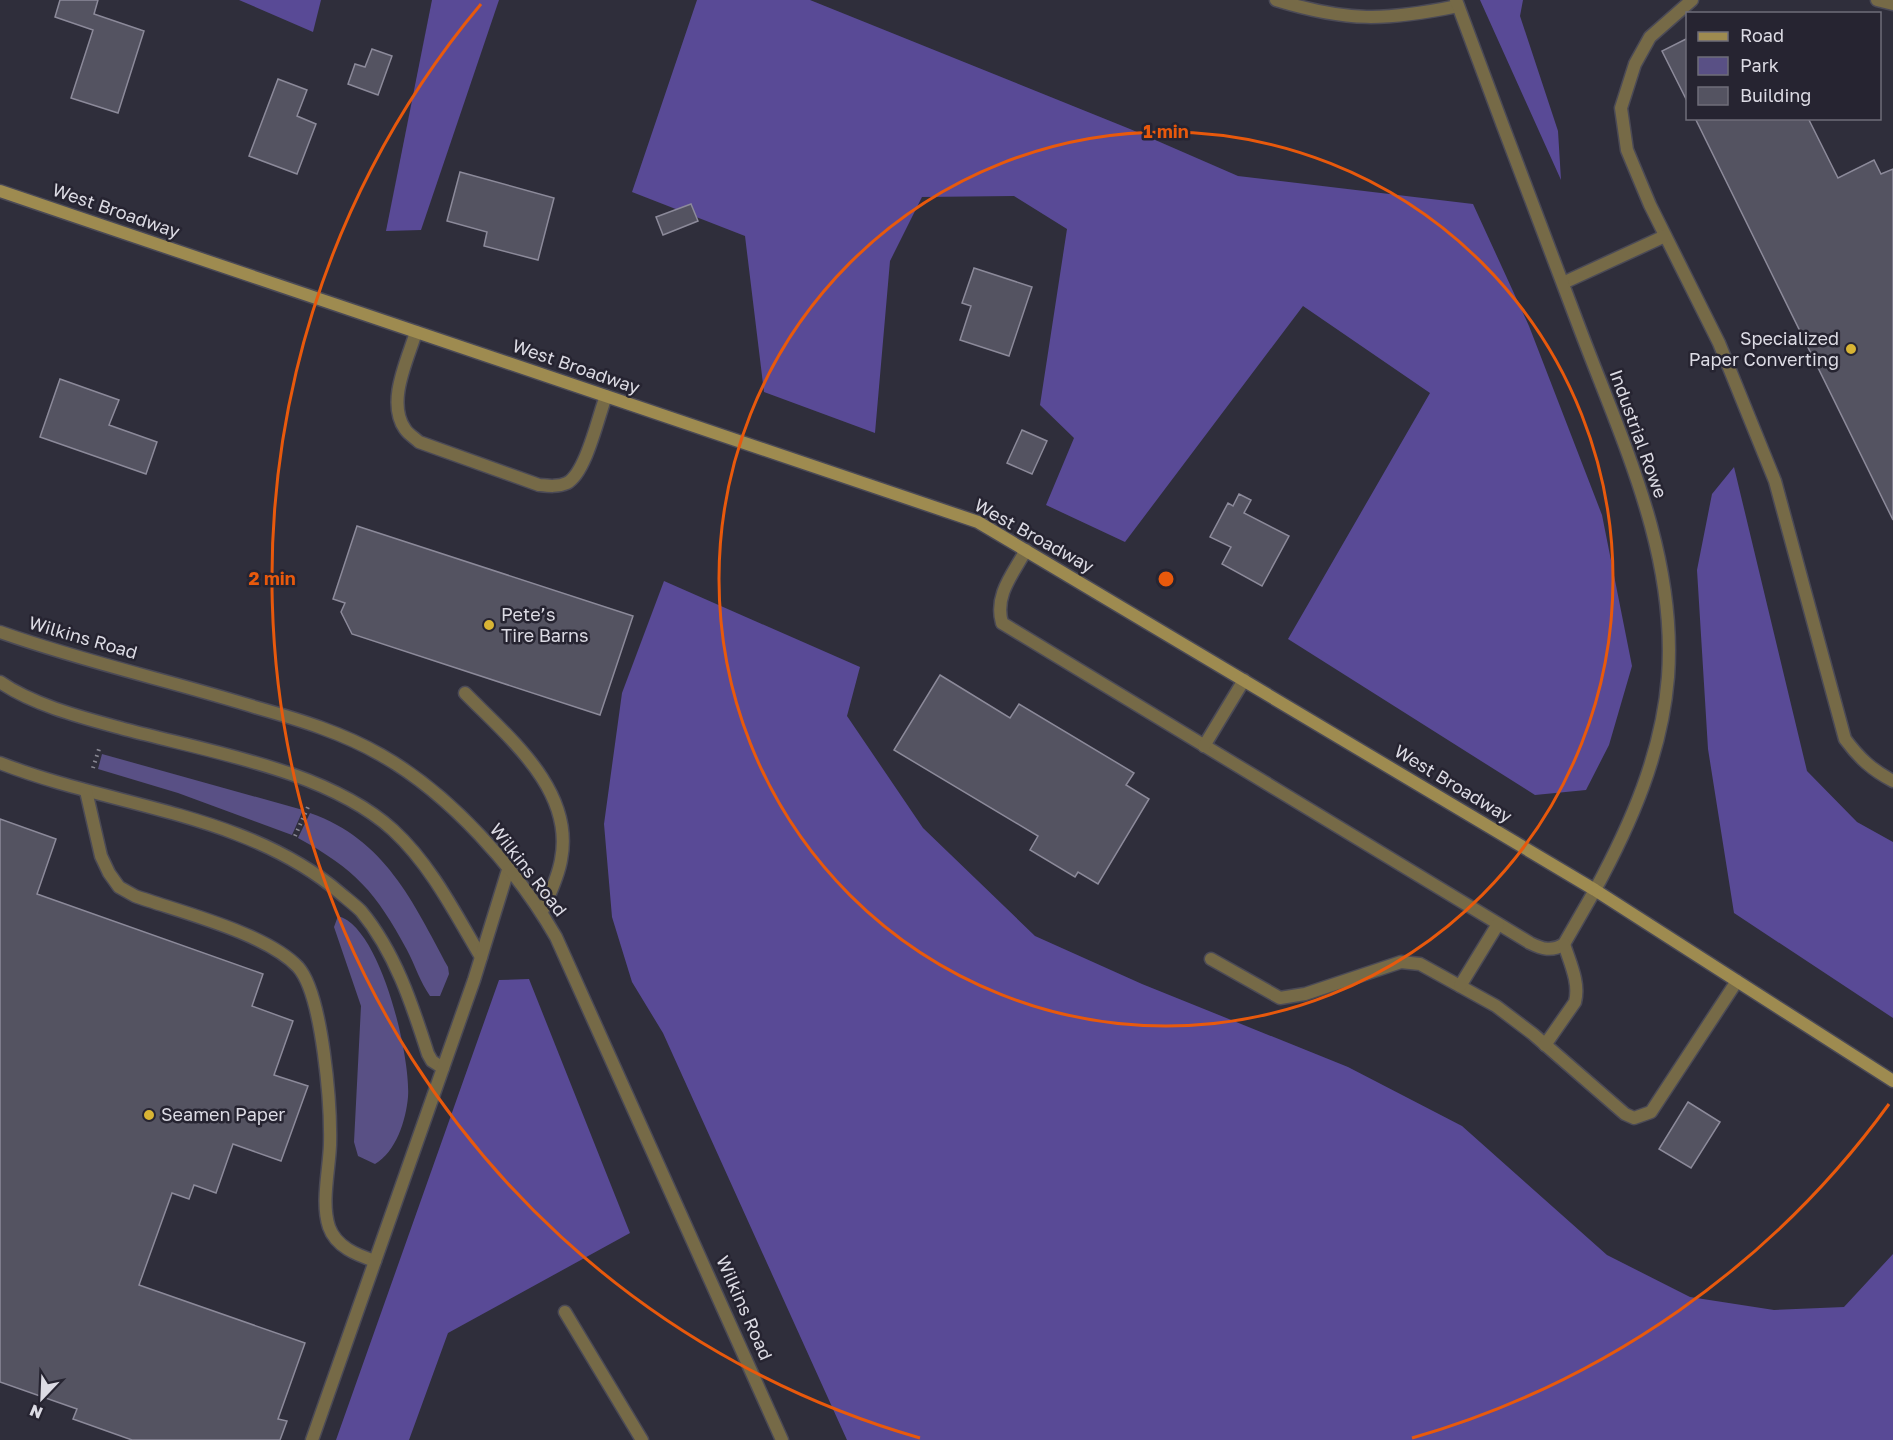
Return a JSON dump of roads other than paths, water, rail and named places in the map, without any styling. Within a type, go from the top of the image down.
[{"type":"main road","name":"West Broadway","points":[[0,191],[978,522],[1595,890],[1893,1081]]},
{"type":"street","points":[[1276,0],[1331,15],[1365,18],[1404,17],[1457,3]]},
{"type":"street","points":[[1692,0],[1650,37],[1635,64],[1621,108],[1627,150],[1665,236],[1719,343],[1775,481],[1845,739],[1857,757],[1872,770],[1893,781]]},
{"type":"street","points":[[1877,0],[1893,4]]},
{"type":"street","name":"Industrial Rowe","points":[[1457,3],[1644,500],[1662,565],[1669,635],[1666,696],[1652,761],[1633,812],[1595,890],[1564,944]]},
{"type":"street","points":[[1563,284],[1665,236]]},
{"type":"street","points":[[416,332],[399,388],[397,408],[405,429],[419,442],[539,485],[555,487],[568,482],[579,472],[606,396]]},
{"type":"street","points":[[1026,550],[1000,597],[998,609],[1002,623],[1498,924],[1543,949],[1557,949],[1564,944],[1577,986],[1577,994],[1575,1002],[1545,1045]]},
{"type":"street","name":"Wilkins Road","points":[[0,632],[314,725],[363,746],[397,765],[430,789],[461,818],[542,912],[586,999],[782,1440]]},
{"type":"street","points":[[1204,746],[1244,680]]},
{"type":"street","points":[[0,682],[12,690],[107,724],[212,752],[318,785],[368,809],[394,831],[420,860],[443,893],[481,957]]},
{"type":"street","points":[[465,693],[528,758],[546,783],[559,815],[561,860],[542,912]]},
{"type":"street","points":[[0,763],[86,791],[171,813],[287,855],[320,876],[360,910],[404,984],[428,1054],[432,1061],[443,1068]]},
{"type":"street","points":[[86,791],[101,856],[119,887],[135,896],[260,940],[299,968],[309,991],[321,1036],[328,1085],[330,1143],[326,1210],[329,1228],[337,1241],[351,1252],[375,1261]]},
{"type":"street","points":[[312,1440],[443,1068],[508,870]]},
{"type":"street","points":[[1460,986],[1498,924]]},
{"type":"street","points":[[1211,959],[1280,998],[1305,994],[1401,962],[1420,964],[1496,1006],[1624,1114],[1634,1118],[1643,1117],[1651,1112],[1737,981]]},
{"type":"street","points":[[565,1312],[642,1440]]},
{"type":"place","name":"Specialized Paper Converting","points":[[1851,349]]},
{"type":"place","name":"Pete’s Tire Barns","points":[[489,625]]},
{"type":"place","name":"Seamen Paper","points":[[149,1115]]}]
